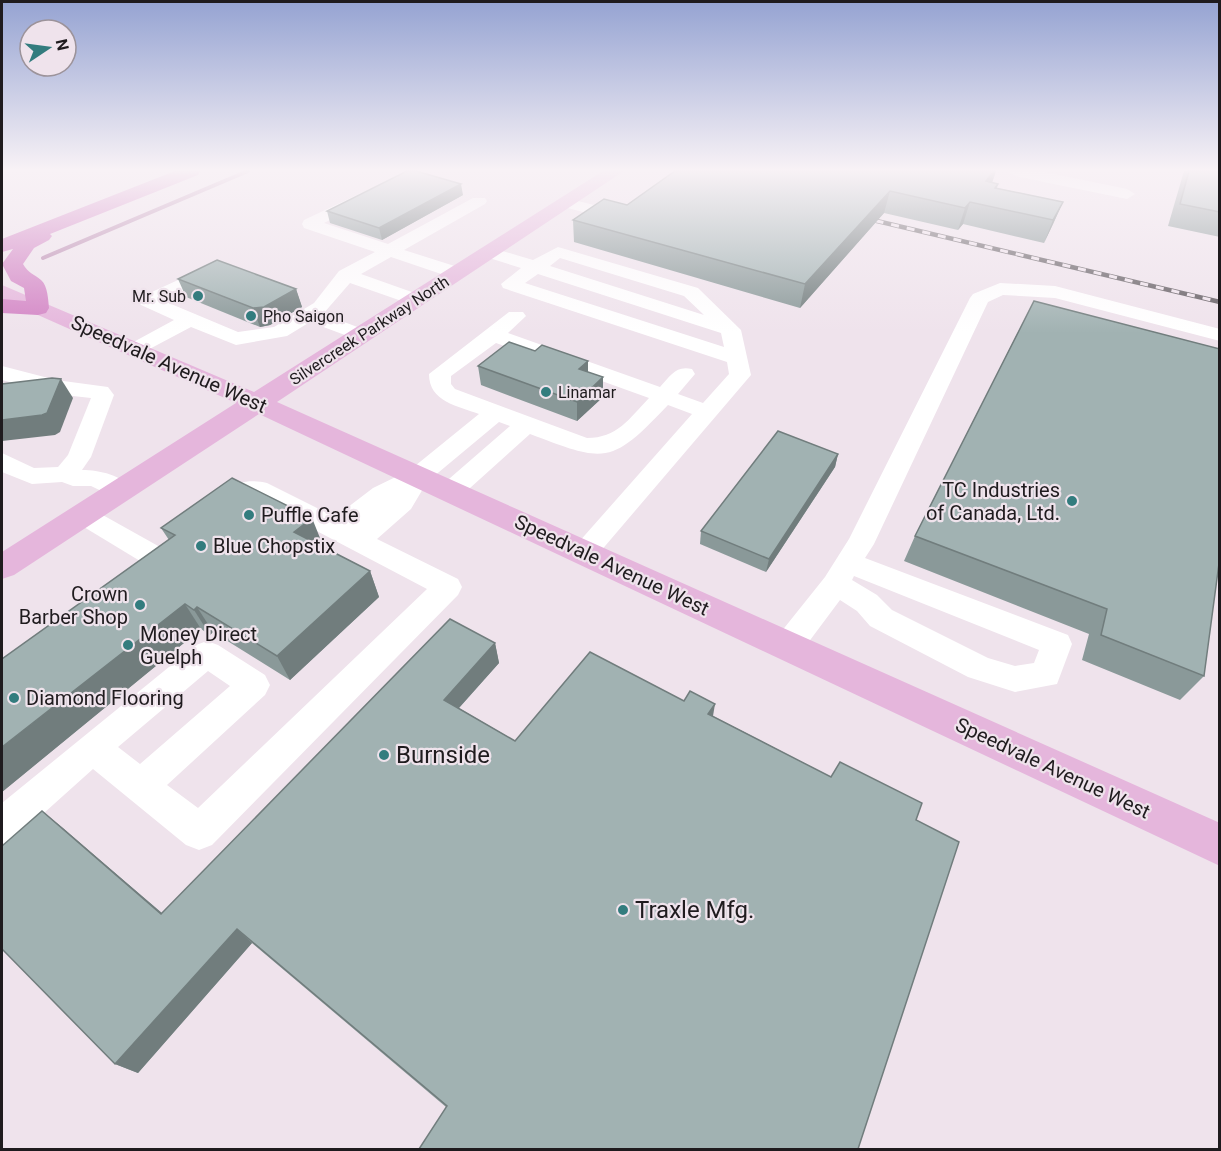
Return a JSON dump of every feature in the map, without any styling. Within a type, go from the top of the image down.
[{"type":"highway","points":[[2,246],[58,225]]},
{"type":"highway","points":[[2,306],[38,308],[34,285],[20,276],[12,264],[27,244],[62,225]]},
{"type":"main road","name":"Silvercreek Parkway North","points":[[2,567],[532,225]]},
{"type":"main road","name":"Speedvale Avenue West","points":[[2,291],[419,476],[1220,844]]},
{"type":"lane","points":[[312,225],[457,273]]},
{"type":"lane","points":[[220,266],[148,301],[236,339],[280,333],[321,307],[346,275],[437,225]]},
{"type":"lane","points":[[489,252],[534,267]]},
{"type":"lane","points":[[584,552],[740,375],[737,358],[731,330],[691,292],[558,252],[510,284],[737,358]]},
{"type":"lane","points":[[346,275],[416,300]]},
{"type":"lane","points":[[788,646],[860,544],[980,298],[1000,289],[1055,292],[1220,335]]},
{"type":"lane","points":[[308,315],[361,335]]},
{"type":"lane","points":[[516,316],[440,374],[441,385],[447,394],[584,446],[609,446],[627,434],[684,374]]},
{"type":"lane","points":[[135,349],[190,319]]},
{"type":"lane","points":[[493,335],[707,412]]},
{"type":"lane","points":[[5,376],[103,394],[79,457],[69,476],[71,493],[89,511],[150,555]]},
{"type":"lane","points":[[347,536],[402,503],[419,476],[495,413]]},
{"type":"lane","points":[[452,491],[526,425]]},
{"type":"lane","points":[[2,461],[27,476],[96,478],[120,491]]},
{"type":"lane","points":[[93,748],[199,832],[448,587],[253,488],[237,492],[194,524]]},
{"type":"lane","points":[[841,573],[1057,644],[1046,675],[1015,680],[979,668],[881,618],[841,573]]},
{"type":"lane","points":[[2,826],[207,654],[254,685],[140,786]]},
{"type":"building","points":[[369,225],[385,225],[379,228]]},
{"type":"building","points":[[590,225],[859,225],[805,284]]},
{"type":"building","points":[[217,260],[296,289],[264,307],[253,308],[178,279]]},
{"type":"building","name":"TC Industries of Canada, Ltd.","points":[[1034,301],[1220,349],[1220,556],[1204,676],[1101,635],[1107,609],[915,536]]},
{"type":"building","points":[[509,342],[535,351],[542,345],[588,361],[579,369],[603,377],[577,402],[478,366]]},
{"type":"building","points":[[61,379],[47,413],[2,420],[2,384]]},
{"type":"building","points":[[778,431],[838,454],[769,559],[701,531]]},
{"type":"building","points":[[232,478],[312,518],[294,532],[370,571],[277,656],[197,607],[194,610],[185,604],[2,747],[2,659],[175,535],[161,528]]},
{"type":"building","name":"Traxle Mfg.","points":[[450,619],[495,643],[444,700],[515,741],[590,652],[684,701],[690,691],[715,704],[708,714],[831,777],[840,762],[922,803],[916,820],[959,842],[858,1149],[419,1149],[447,1106],[237,929],[115,1064],[2,949],[2,846],[42,811],[161,914]]},
{"type":"waterway","points":[[43,258],[121,225]]},
{"type":"railway","points":[[893,225],[1220,302]]},
{"type":"place","name":"Mr. Sub","points":[[198,296]]},
{"type":"place","name":"Pho Saigon","points":[[251,316]]},
{"type":"place","name":"Linamar","points":[[546,392]]},
{"type":"place","name":"TC Industries of Canada, Ltd.","points":[[1072,501]]},
{"type":"place","name":"Puffle Cafe","points":[[249,515]]},
{"type":"place","name":"Blue Chopstix","points":[[201,546]]},
{"type":"place","name":"Crown Barber Shop","points":[[140,605]]},
{"type":"place","name":"Money Direct Guelph","points":[[128,645]]},
{"type":"place","name":"Diamond Flooring","points":[[14,698]]},
{"type":"place","name":"Burnside","points":[[384,755]]},
{"type":"place","name":"Traxle Mfg.","points":[[623,910]]}]
